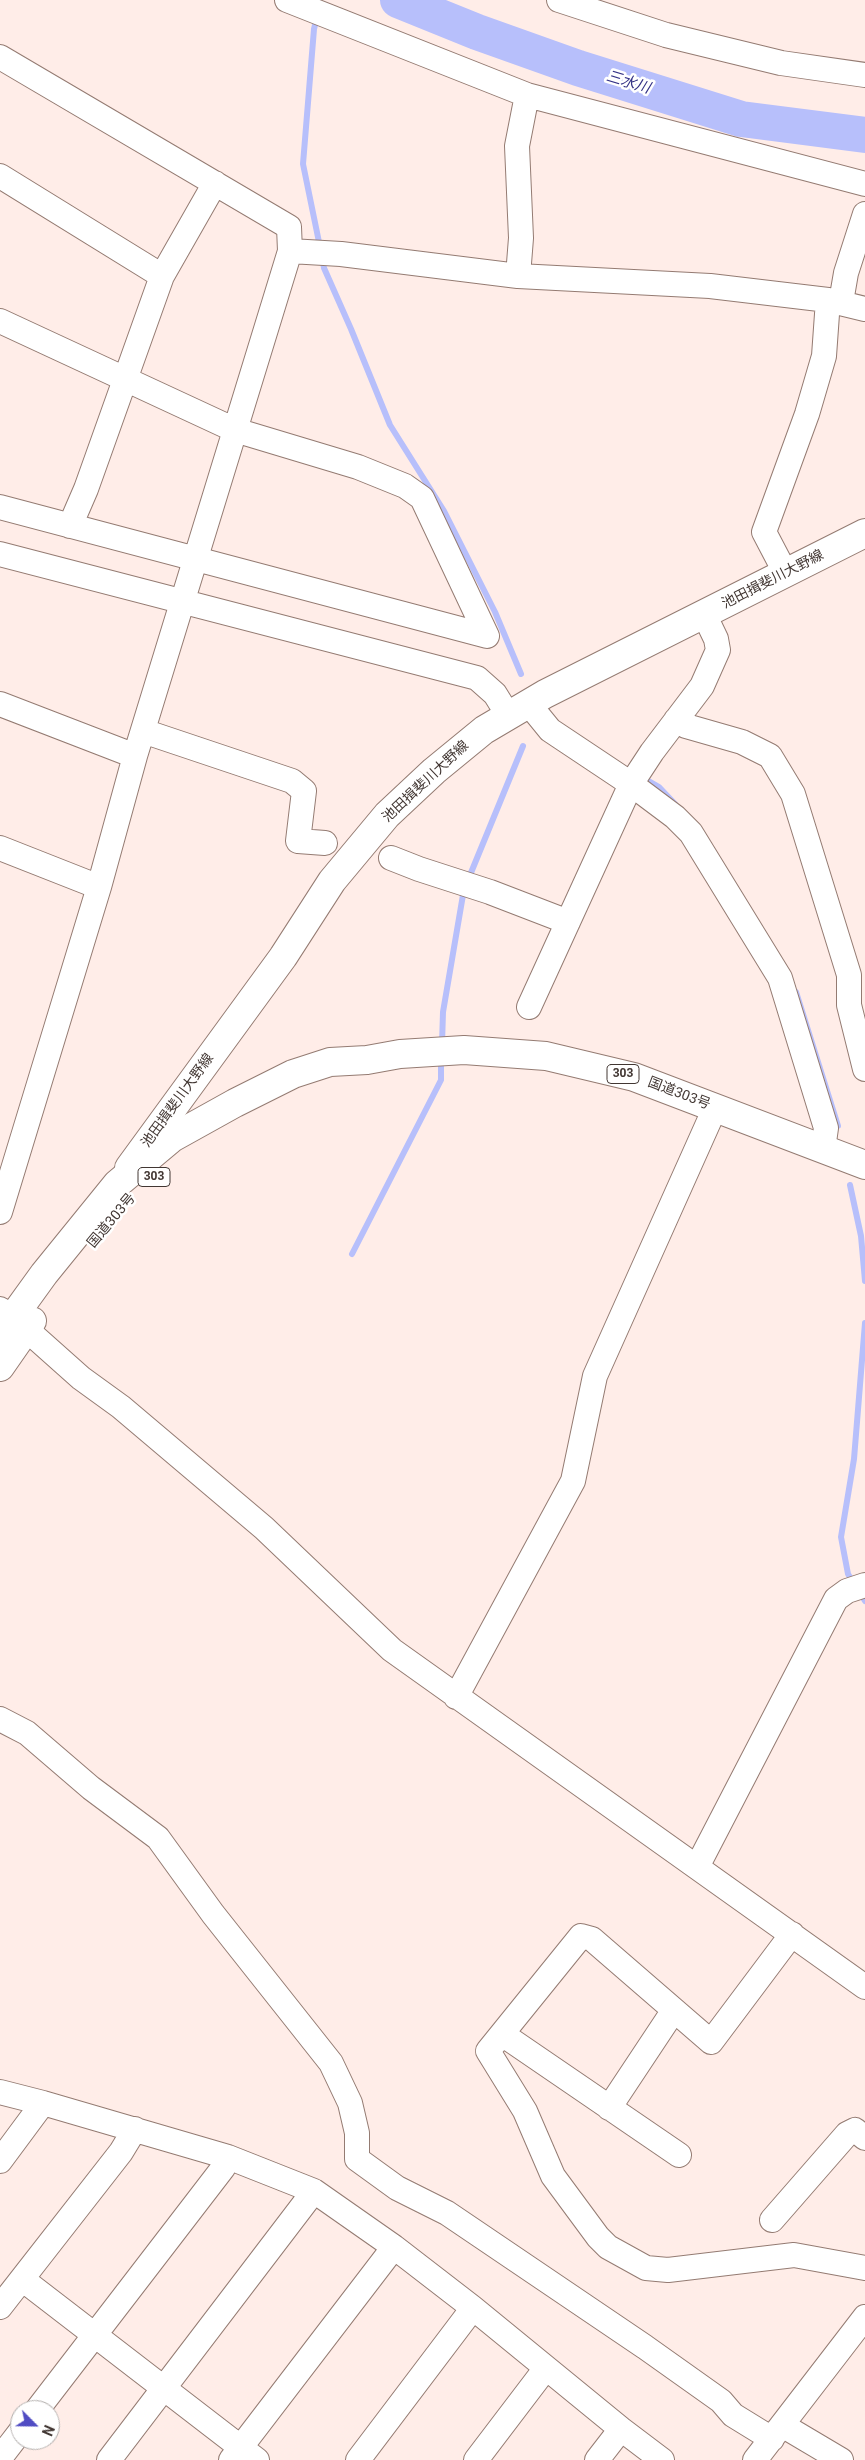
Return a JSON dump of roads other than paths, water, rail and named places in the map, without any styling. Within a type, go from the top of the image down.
[{"type":"main road","name":"池田揖斐川大野線","points":[[117,1184],[283,957],[332,881],[387,815],[448,759],[484,730],[518,709],[865,533]]},
{"type":"main road","name":"国道303号","points":[[0,1368],[9,1323],[117,1184],[172,1138],[235,1102],[293,1074],[330,1062],[367,1060],[400,1054],[464,1050],[546,1056],[634,1077],[865,1165]]},
{"type":"main road","name":"国道303号","points":[[9,1323],[58,1285],[131,1197],[183,1153],[246,1113],[367,1060]]},
{"type":"street","points":[[564,1],[666,35],[781,63],[865,75]]},
{"type":"street","points":[[306,8],[527,95],[865,184]]},
{"type":"street","points":[[0,57],[289,227],[298,252],[235,430],[0,1212]]},
{"type":"street","points":[[518,276],[521,238],[517,146],[527,95]]},
{"type":"street","points":[[0,176],[162,276]]},
{"type":"street","points":[[70,526],[86,489],[162,276],[215,183]]},
{"type":"street","points":[[786,574],[764,532],[807,414],[824,356],[835,301],[865,214]]},
{"type":"street","points":[[298,252],[334,254],[518,276],[710,286],[835,301],[865,309]]},
{"type":"street","points":[[0,321],[235,430],[358,467],[405,486],[422,498],[487,636],[196,561],[0,507]]},
{"type":"street","points":[[0,554],[476,678],[495,694],[631,784],[675,817],[691,833],[780,978],[826,1128],[823,1149]]},
{"type":"street","points":[[529,1007],[631,784],[652,752],[702,686],[718,650],[716,639],[704,614]]},
{"type":"street","points":[[0,704],[136,756]]},
{"type":"street","points":[[676,720],[686,726],[742,742],[770,756],[793,794],[857,976],[849,1005],[865,1069]]},
{"type":"street","points":[[143,731],[292,781],[304,791],[298,841],[325,843]]},
{"type":"street","points":[[0,848],[99,887]]},
{"type":"street","points":[[391,858],[490,892],[568,922]]},
{"type":"street","points":[[456,1696],[573,1481],[595,1376],[715,1108]]},
{"type":"street","points":[[9,1323],[121,1407],[264,1528],[392,1650],[865,1987]]},
{"type":"street","points":[[697,1867],[836,1599],[847,1591],[865,1585]]},
{"type":"street","points":[[0,1719],[27,1733],[91,1788],[158,1838],[213,1914],[331,2063],[350,2103],[357,2133],[357,2159],[397,2188],[447,2213],[645,2347],[721,2401],[734,2415],[841,2460]]},
{"type":"street","points":[[792,1934],[711,2042],[592,1939],[581,1936],[488,2051],[526,2111],[553,2176],[598,2237],[608,2247],[646,2268],[668,2270],[794,2256],[865,2268]]},
{"type":"street","points":[[609,2108],[674,2010]]},
{"type":"street","points":[[502,2034],[679,2155]]},
{"type":"street","points":[[0,2092],[43,2102],[228,2157],[314,2191],[394,2247],[473,2308],[620,2429],[662,2460]]},
{"type":"street","points":[[0,2161],[43,2102]]},
{"type":"street","points":[[0,2308],[121,2152],[135,2129]]},
{"type":"street","points":[[772,2220],[847,2134],[855,2130],[865,2138]]},
{"type":"street","points":[[45,2400],[223,2168],[228,2157]]},
{"type":"street","points":[[109,2460],[314,2191]]},
{"type":"street","points":[[22,2279],[163,2389],[243,2456],[394,2247]]},
{"type":"street","points":[[358,2460],[473,2308]]},
{"type":"street","points":[[755,2460],[865,2317]]},
{"type":"street","points":[[476,2460],[546,2368]]},
{"type":"street","points":[[597,2460],[620,2429]]},
{"type":"street","points":[[0,2458],[10,2445]]},
{"type":"waterway","name":"三水川","points":[[398,0],[477,32],[578,68],[741,119],[865,135]]},
{"type":"waterway","points":[[317,17],[314,29],[303,164],[320,247]]},
{"type":"waterway","points":[[322,257],[324,268],[390,425],[444,511],[495,612],[521,674]]},
{"type":"waterway","points":[[468,880],[523,746]]},
{"type":"waterway","points":[[640,776],[659,787],[675,804]]},
{"type":"waterway","points":[[442,1044],[443,1012],[464,889]]},
{"type":"waterway","points":[[796,992],[838,1126]]},
{"type":"waterway","points":[[352,1254],[441,1080],[441,1057]]},
{"type":"waterway","points":[[850,1185],[861,1236],[865,1281]]},
{"type":"waterway","points":[[865,1323],[854,1459],[841,1537],[848,1574],[865,1601]]}]
